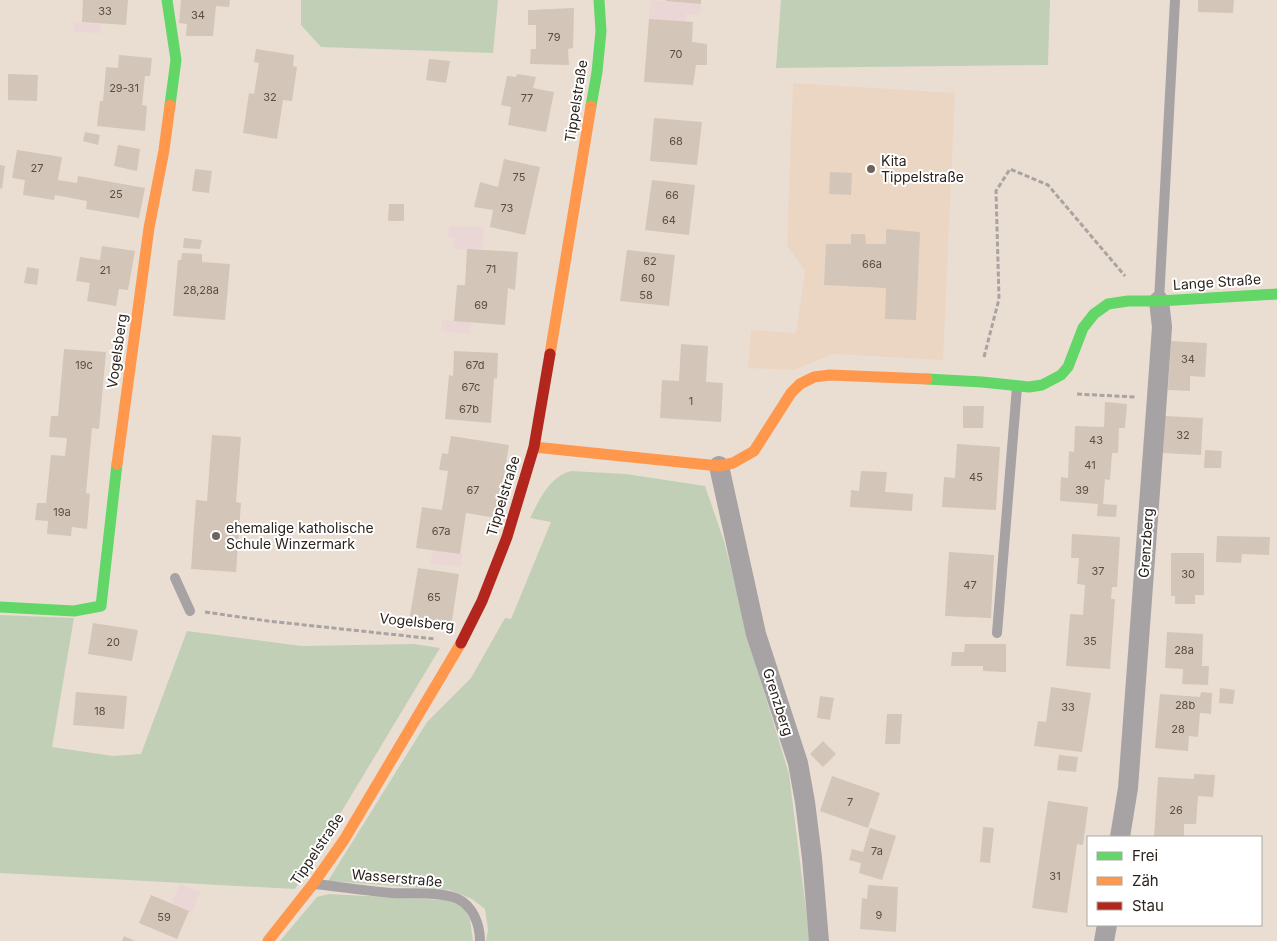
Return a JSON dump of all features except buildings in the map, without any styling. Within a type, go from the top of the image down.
[{"type":"street","name":"Vogelsberg","points":[[0,607],[74,611],[101,606],[123,415],[143,267],[164,150],[176,60],[167,0]]},
{"type":"street","name":"Tippelstraße","points":[[268,941],[313,884],[344,840],[462,642],[482,601],[507,537],[534,447],[597,72],[601,31],[599,0]]},
{"type":"street","name":"Lange Straße","points":[[1155,301],[1277,293]]},
{"type":"street","points":[[534,447],[719,466],[734,463],[754,451],[791,393],[800,384],[814,377],[982,382],[1030,387],[1042,385],[1061,375],[1068,367],[1083,328],[1101,308],[1118,302],[1155,301]]},
{"type":"street","name":"Grenzberg","points":[[1120,836],[1128,788],[1162,327],[1155,301]]},
{"type":"street","name":"Grenzberg","points":[[719,466],[756,634],[798,763],[812,858],[819,941]]},
{"type":"street","points":[[1104,941],[1107,926]]},
{"type":"lane","points":[[1155,301],[1175,0]]},
{"type":"lane","points":[[997,632],[1017,386]]},
{"type":"lane","points":[[175,578],[190,611]]},
{"type":"lane","name":"Wasserstraße","points":[[313,884],[457,898],[468,906],[478,922],[480,941]]},
{"type":"path","points":[[982,382],[984,355],[999,299],[996,191],[1010,168],[1048,185],[1121,273],[1155,301]]},
{"type":"path","points":[[1076,394],[1157,398]]},
{"type":"path","name":"Vogelsberg","points":[[190,611],[268,622],[462,642]]},
{"type":"shaded area","points":[[650,0],[701,4],[700,15],[686,14],[685,22],[649,19]]},
{"type":"shaded area","points":[[74,22],[101,24],[101,33],[74,32]]},
{"type":"shaded area","name":"Kita Tippelstraße","points":[[793,83],[955,93],[943,360],[833,354],[794,370],[748,368],[751,330],[796,333],[805,271],[787,246]]},
{"type":"shaded area","points":[[449,226],[484,227],[482,250],[453,249],[455,238],[448,237]]},
{"type":"shaded area","points":[[442,320],[471,322],[470,334],[441,331]]},
{"type":"shaded area","points":[[433,550],[463,554],[461,567],[430,563]]},
{"type":"shaded area","points":[[180,884],[200,892],[192,913],[171,904]]},
{"type":"green space","points":[[301,0],[498,0],[493,53],[321,47],[301,25]]},
{"type":"green space","points":[[781,0],[1050,0],[1048,65],[776,68]]},
{"type":"green space","points":[[571,471],[626,474],[705,486],[724,541],[754,659],[789,774],[810,941],[486,941],[488,930],[485,909],[472,899],[450,890],[328,881],[427,722],[471,678],[505,618],[511,619],[551,522],[530,518],[551,483],[563,474]]},
{"type":"green space","points":[[0,615],[74,618],[52,747],[113,756],[141,754],[187,631],[301,646],[414,644],[440,648],[295,889],[0,873]]},
{"type":"green space","points":[[329,894],[446,900],[462,906],[470,919],[473,941],[280,941],[317,897]]},
{"type":"traffic: fast","points":[[167,0],[176,60],[170,105]]},
{"type":"traffic: fast","points":[[591,106],[601,31],[599,0]]},
{"type":"traffic: fast","points":[[927,379],[1029,387],[1042,385],[1061,375],[1068,367],[1083,328],[1094,314],[1108,304],[1128,301],[1277,294]]},
{"type":"traffic: fast","points":[[0,607],[74,611],[101,606],[117,464]]},
{"type":"traffic: slow","points":[[117,464],[149,228],[164,150],[170,105]]},
{"type":"traffic: slow","points":[[550,354],[591,106]]},
{"type":"traffic: slow","points":[[534,447],[719,466],[733,463],[754,451],[791,393],[800,384],[814,377],[830,375],[927,379]]},
{"type":"traffic: slow","points":[[268,941],[313,884],[344,840],[461,643]]},
{"type":"traffic: jam","points":[[461,643],[482,601],[507,537],[534,447],[550,354]]},
{"type":"place","name":"Kita Tippelstraße","points":[[871,169]]},
{"type":"place","name":"ehemalige katholische Schule Winzermark","points":[[216,536]]}]
